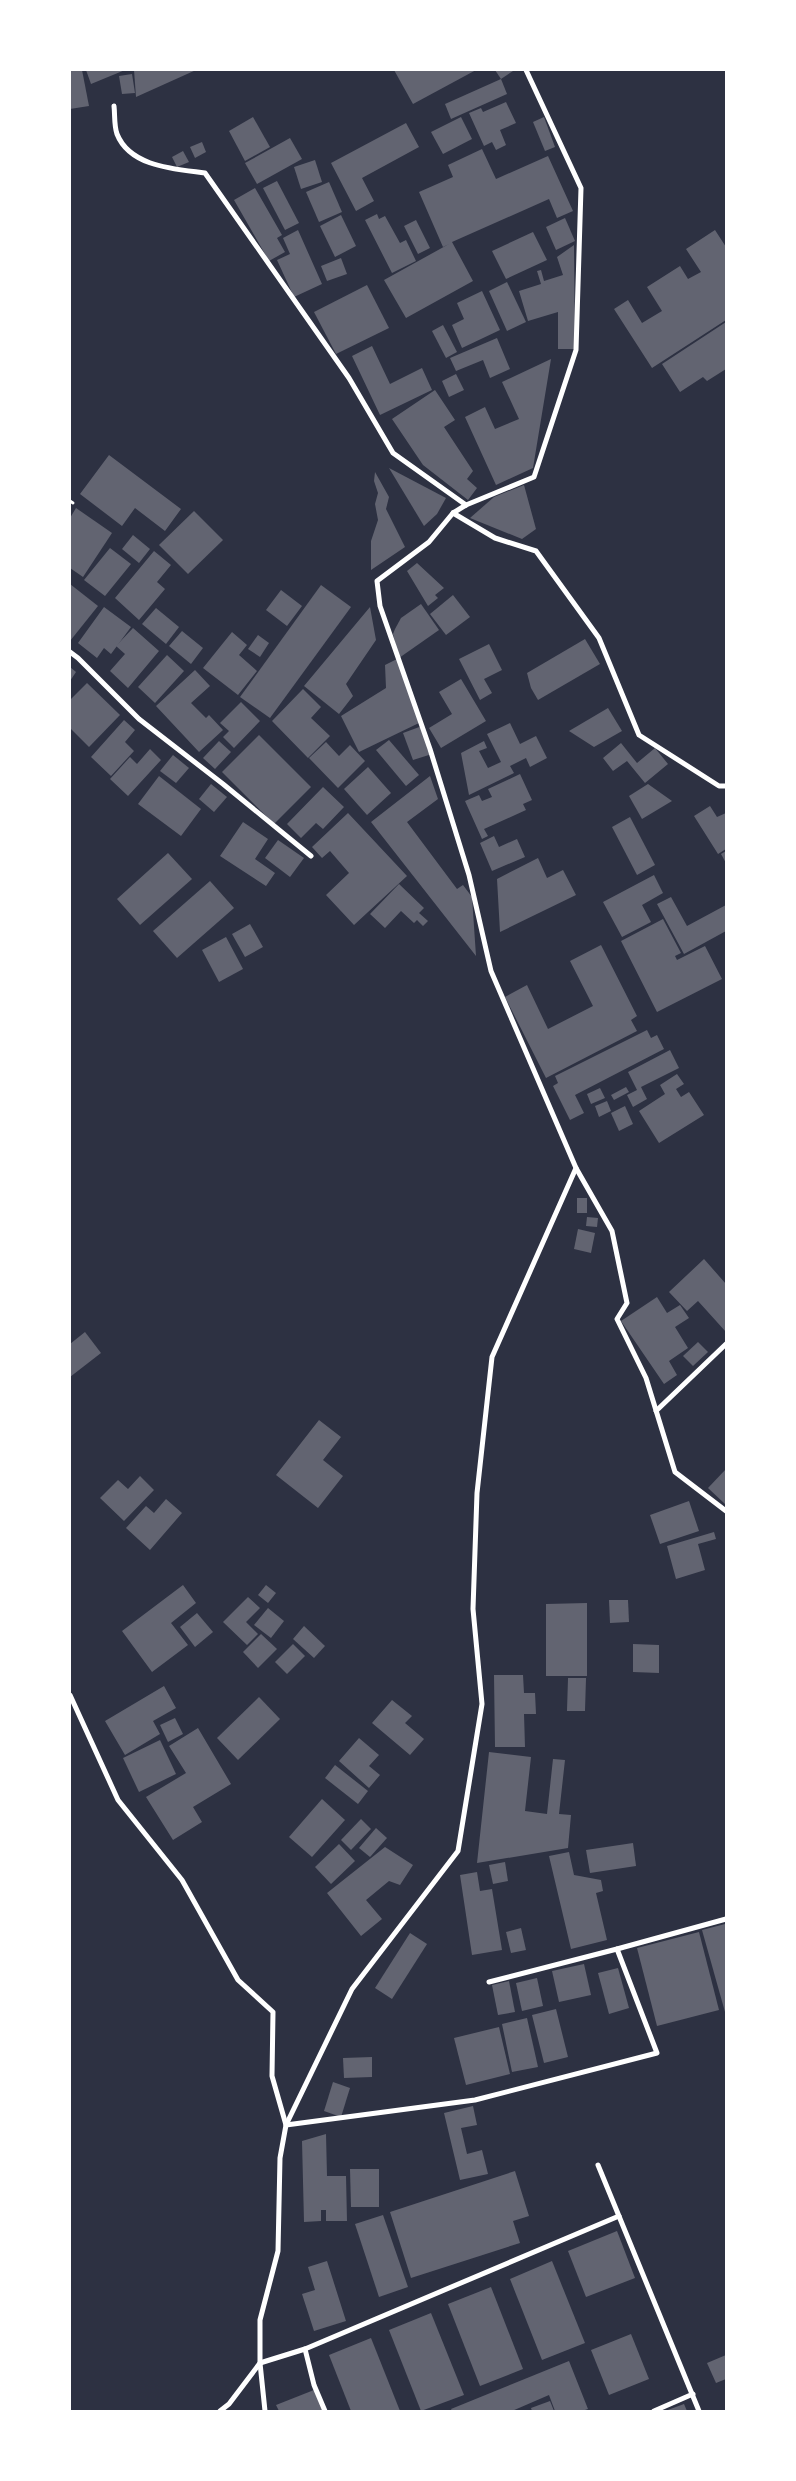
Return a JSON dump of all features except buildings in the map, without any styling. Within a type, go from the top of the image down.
[{"type":"street","points":[[526,70],[581,188],[576,350],[534,477],[466,505],[453,513],[429,542],[377,581],[380,606],[430,748],[469,875],[490,971],[576,1168],[612,1231],[627,1303],[617,1319],[646,1378],[675,1472],[726,1511]]},
{"type":"street","points":[[114,106],[117,133],[128,152],[165,168],[205,173],[349,378],[393,453],[466,505]]},
{"type":"street","points":[[453,513],[495,538],[536,552],[599,638],[639,735],[719,786],[726,786]]},
{"type":"street","points":[[70,652],[139,720],[223,784],[311,856]]},
{"type":"street","points":[[265,2411],[260,2363],[260,2320],[278,2251],[280,2158],[286,2125],[352,1989],[458,1851],[482,1704],[472,1609],[477,1493],[492,1357],[576,1168]]},
{"type":"street","points":[[656,1411],[726,1344]]},
{"type":"street","points":[[70,1695],[118,1800],[182,1880],[238,1980],[273,2012],[272,2076],[286,2125]]},
{"type":"street","points":[[489,1982],[618,1950],[726,1919]]},
{"type":"street","points":[[286,2125],[475,2100],[657,2053],[618,1950]]},
{"type":"street","points":[[598,2165],[699,2411]]},
{"type":"street","points":[[220,2411],[229,2404],[260,2363],[305,2349],[618,2216]]},
{"type":"street","points":[[305,2349],[314,2385],[325,2411]]},
{"type":"street","points":[[654,2411],[693,2394]]}]
